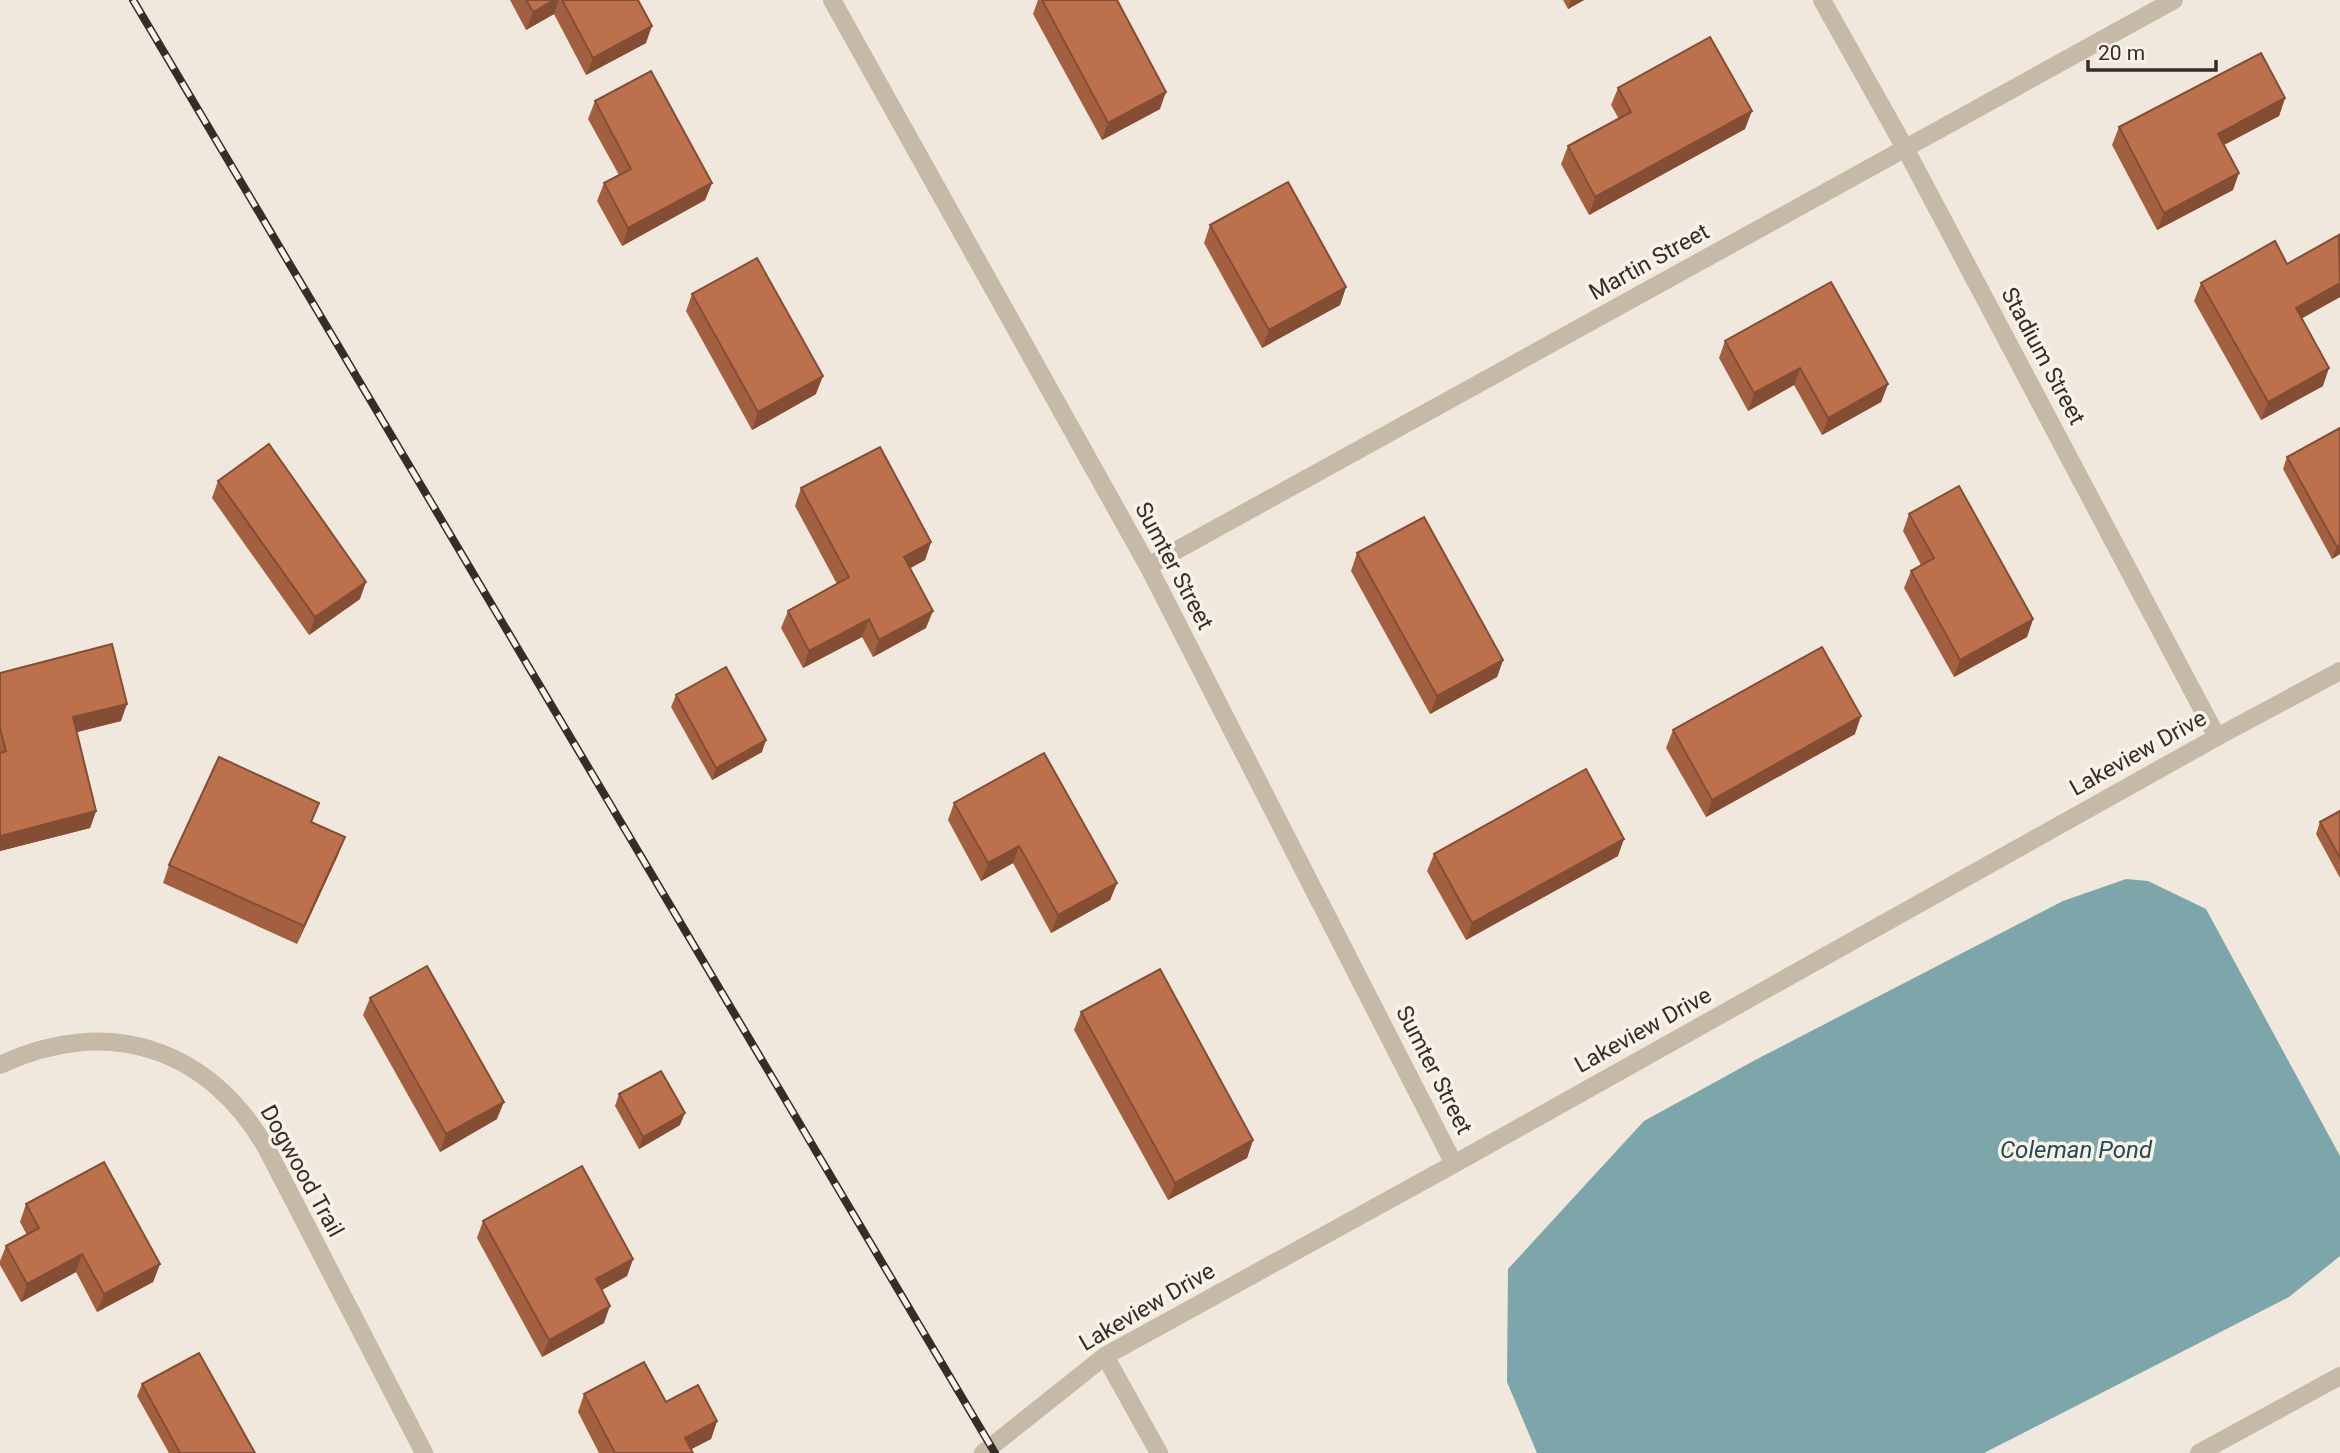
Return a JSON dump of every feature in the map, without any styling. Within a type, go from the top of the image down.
[{"type":"street","name":"Sumter Street","points":[[832,0],[1148,566],[1454,1164]]},
{"type":"street","name":"Stadium Street","points":[[1822,0],[1905,148],[2217,737]]},
{"type":"street","name":"Martin Street","points":[[1148,566],[2174,0]]},
{"type":"street","name":"Lakeview Drive","points":[[983,1453],[1105,1356],[2340,671]]},
{"type":"street","name":"Dogwood Trail","points":[[0,1065],[24,1054],[56,1045],[89,1041],[123,1044],[156,1051],[184,1063],[210,1080],[233,1100],[253,1124],[268,1151],[424,1453]]},
{"type":"street","points":[[1105,1356],[1159,1453]]},
{"type":"street","points":[[2199,1453],[2340,1376]]},
{"type":"water","name":"Coleman Pond","points":[[2126,879],[2148,881],[2206,909],[2340,1156],[2340,1256],[2289,1297],[1984,1453],[1537,1453],[1507,1382],[1508,1269],[1644,1121],[1759,1058],[2063,901]]},
{"type":"building","points":[[526,0],[554,0],[533,12]]},
{"type":"building","points":[[562,0],[638,0],[652,26],[593,58]]},
{"type":"building","points":[[1042,0],[1117,0],[1166,92],[1108,123]]},
{"type":"building","points":[[1710,37],[1752,111],[1595,197],[1568,146],[1631,112],[1618,88]]},
{"type":"building","points":[[2261,53],[2285,98],[2218,134],[2239,173],[2164,213],[2119,127]]},
{"type":"building","points":[[651,71],[712,183],[628,228],[604,183],[631,169],[595,101]]},
{"type":"building","points":[[1288,182],[1346,287],[1269,330],[1210,225]]},
{"type":"building","points":[[2339,235],[2340,283],[2296,308],[2329,368],[2268,402],[2201,283],[2275,241],[2287,264]]},
{"type":"building","points":[[757,258],[823,376],[758,412],[692,294]]},
{"type":"building","points":[[1831,282],[1888,384],[1828,418],[1800,368],[1754,393],[1725,341]]},
{"type":"building","points":[[2340,428],[2340,545],[2337,547],[2287,457]]},
{"type":"building","points":[[269,444],[366,582],[315,617],[218,481]]},
{"type":"building","points":[[880,447],[931,542],[904,557],[933,611],[879,640],[869,619],[809,651],[788,611],[849,577],[801,488]]},
{"type":"building","points":[[1959,486],[2033,619],[1960,660],[1911,571],[1934,558],[1909,514]]},
{"type":"building","points":[[1424,517],[1503,660],[1437,696],[1357,553]]},
{"type":"building","points":[[112,644],[127,704],[73,717],[96,811],[0,836],[0,753],[6,751],[0,728],[0,673]]},
{"type":"building","points":[[1822,647],[1861,716],[1712,800],[1673,730]]},
{"type":"building","points":[[726,667],[766,740],[716,768],[676,695]]},
{"type":"building","points":[[1044,753],[1117,883],[1058,915],[1019,846],[988,863],[954,803]]},
{"type":"building","points":[[219,757],[319,803],[311,822],[345,837],[304,926],[169,865]]},
{"type":"building","points":[[1586,769],[1624,839],[1472,923],[1434,854]]},
{"type":"building","points":[[2340,811],[2340,858],[2320,822]]},
{"type":"building","points":[[427,966],[504,1102],[446,1134],[370,998]]},
{"type":"building","points":[[1160,969],[1253,1140],[1175,1183],[1081,1012]]},
{"type":"building","points":[[661,1071],[685,1113],[643,1137],[619,1094]]},
{"type":"building","points":[[104,1162],[160,1264],[104,1294],[82,1254],[27,1284],[6,1246],[39,1228],[26,1204]]},
{"type":"building","points":[[582,1166],[633,1259],[596,1279],[610,1306],[549,1340],[483,1221]]},
{"type":"building","points":[[199,1353],[255,1453],[180,1453],[142,1384]]},
{"type":"building","points":[[644,1362],[666,1402],[698,1385],[717,1421],[685,1438],[693,1453],[615,1453],[584,1394]]},
{"type":"railway","points":[[133,0],[995,1453]]}]
